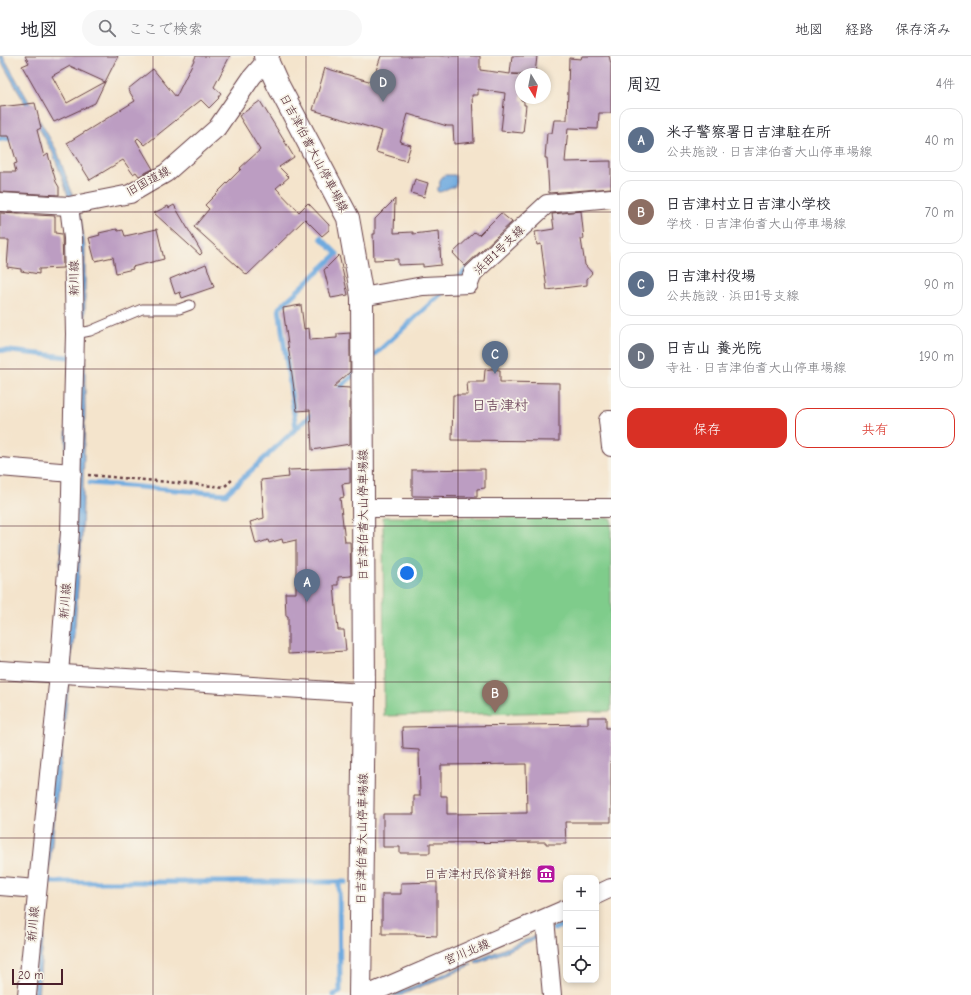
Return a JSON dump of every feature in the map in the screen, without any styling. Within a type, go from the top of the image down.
[{"type":"main road","name":"日吉津伯耆大山停車場線","points":[[267,57],[278,85],[348,218],[362,297],[364,693],[360,995]]},
{"type":"street","name":"旧国道線","points":[[0,202],[69,206],[130,194],[166,173],[217,128],[267,57]]},
{"type":"street","name":"浜田1号支線","points":[[362,297],[423,286],[469,284],[473,273],[547,204],[611,198]]},
{"type":"street","name":"新川線","points":[[27,995],[59,674],[70,532],[75,334],[73,238],[69,206]]},
{"type":"street","points":[[611,420],[608,420],[611,447]]},
{"type":"street","points":[[0,467],[72,473]]},
{"type":"street","points":[[363,508],[611,508]]},
{"type":"street","points":[[0,670],[364,693]]},
{"type":"street","points":[[0,886],[37,889]]},
{"type":"street","points":[[599,894],[611,888]]},
{"type":"street","name":"宮川北線","points":[[367,995],[563,910]]},
{"type":"street","points":[[545,919],[552,995]]},
{"type":"lane","points":[[75,334],[90,331],[142,309],[179,309],[190,305]]},
{"type":"path","points":[[72,473],[224,487],[233,479]]},
{"type":"green space","points":[[383,517],[611,518],[611,711],[384,716]]},
{"type":"water","points":[[0,56],[3,56],[57,151],[81,218],[85,248],[85,409],[82,538],[75,625],[38,995],[33,995],[47,842],[76,222],[52,151],[0,59]]},
{"type":"water","points":[[445,175],[455,175],[456,184],[454,187],[439,192],[437,191],[437,188],[440,187],[440,180]]},
{"type":"water","points":[[539,934],[540,937],[476,964],[475,961]]},
{"type":"water","points":[[471,963],[472,965],[401,995],[392,995]]},
{"type":"building","points":[[25,56],[118,56],[95,103],[54,122],[22,66],[29,63]],"holes":[[[70,66],[105,82],[67,103],[52,76]]]},
{"type":"building","points":[[196,56],[230,56],[214,87],[221,93],[218,97],[219,98],[209,108],[201,100],[145,145],[138,138],[136,140],[153,169],[139,176],[136,172],[133,174],[123,160],[90,180],[67,143],[135,101],[128,89],[153,69],[176,97]]},
{"type":"building","points":[[381,56],[480,56],[480,70],[510,74],[512,56],[537,56],[536,68],[515,68],[515,74],[512,74],[515,74],[515,104],[526,105],[523,133],[501,131],[505,93],[478,89],[478,95],[472,95],[474,142],[454,144],[453,126],[447,126],[408,114],[400,142],[411,145],[406,161],[376,152],[382,131],[313,110],[325,68],[372,82]]},
{"type":"building","points":[[582,56],[609,56],[611,64],[611,113],[599,113],[598,129],[568,128],[565,162],[611,161],[611,188],[549,193],[547,158],[545,158],[547,133],[552,133],[554,120],[567,120],[569,58],[581,59]]},
{"type":"building","points":[[260,101],[294,157],[279,167],[289,177],[276,188],[299,212],[308,203],[329,225],[329,230],[322,236],[305,219],[247,275],[194,227],[209,209],[205,205],[241,169],[240,168],[260,150],[239,116]]},
{"type":"building","points":[[35,103],[41,128],[37,130],[44,157],[48,154],[56,182],[59,187],[59,195],[0,192],[0,172],[16,172],[14,164],[17,163],[9,136],[0,136],[0,107]]},
{"type":"building","points":[[415,179],[428,183],[424,197],[411,193]]},
{"type":"building","points":[[395,199],[394,233],[413,232],[413,234],[439,231],[441,265],[423,267],[423,264],[398,265],[398,259],[374,260],[373,234],[375,234],[375,219]]},
{"type":"building","points":[[174,205],[202,253],[200,255],[154,213],[168,206],[169,208]]},
{"type":"building","points":[[581,211],[584,239],[581,239],[585,265],[592,273],[587,279],[587,285],[547,290],[541,244],[537,245],[535,232],[554,229],[552,214]]},
{"type":"building","points":[[0,213],[55,216],[55,233],[62,234],[63,268],[39,269],[39,274],[7,267],[9,240],[0,240]]},
{"type":"building","points":[[501,213],[512,222],[465,266],[453,253],[475,232],[479,235]]},
{"type":"building","points":[[117,229],[118,231],[123,230],[125,236],[157,229],[164,259],[132,267],[133,269],[116,273],[113,257],[95,261],[89,238],[100,235],[99,233]]},
{"type":"building","points":[[339,255],[348,295],[331,298],[324,270]]},
{"type":"building","points":[[206,264],[214,287],[182,298],[180,292],[175,294],[170,279]]},
{"type":"building","points":[[301,305],[304,329],[309,328],[310,340],[337,338],[337,334],[350,333],[350,372],[333,387],[350,388],[350,444],[312,450],[310,410],[297,411],[283,308]]},
{"type":"building","points":[[485,370],[500,370],[500,382],[559,383],[559,441],[452,440],[453,395],[468,395],[467,382],[484,382]]},
{"type":"building","points":[[350,468],[350,483],[342,484],[344,497],[340,498],[345,542],[350,542],[351,576],[338,577],[338,585],[334,585],[338,630],[344,630],[346,651],[288,654],[288,616],[286,616],[285,593],[296,593],[296,540],[283,543],[282,539],[269,543],[268,540],[256,544],[250,522],[264,518],[261,480],[289,477],[288,470]]},
{"type":"building","points":[[485,469],[485,488],[477,489],[477,497],[412,496],[412,470]]},
{"type":"building","points":[[588,717],[606,717],[606,728],[611,728],[611,822],[565,822],[566,844],[546,844],[546,842],[430,843],[430,853],[400,853],[400,847],[383,847],[383,814],[414,814],[414,796],[420,796],[419,750],[403,749],[402,727],[588,724]],"holes":[[[526,764],[527,813],[447,814],[447,796],[441,796],[441,765]]]},
{"type":"building","points":[[437,882],[437,936],[416,934],[382,934],[382,894],[401,894],[401,883]]},
{"type":"waterway","points":[[0,139],[16,138]]},
{"type":"waterway","points":[[296,428],[279,308],[337,254],[321,238]]},
{"type":"waterway","points":[[455,280],[469,268]]},
{"type":"waterway","points":[[369,360],[445,290]]},
{"type":"waterway","points":[[0,350],[68,357]]},
{"type":"waterway","points":[[335,392],[356,373]]},
{"type":"waterway","points":[[90,483],[226,494],[315,411]]},
{"type":"waterway","points":[[46,882],[346,882]]},
{"type":"waterway","points":[[333,995],[340,992],[339,882]]},
{"type":"waterway","points":[[554,929],[563,925]]},
{"type":"place","name":"日吉山 養光院","points":[[383,102]]},
{"type":"place","name":"日吉津村役場","points":[[495,374]]},
{"type":"place","name":"米子警察署日吉津駐在所","points":[[307,602]]},
{"type":"place","name":"日吉津村立日吉津小学校","points":[[495,713]]},
{"type":"place","name":"日吉津村民俗資料館","points":[[546,874]]},
{"type":"district","name":"日吉津村","points":[[500,405]]}]
